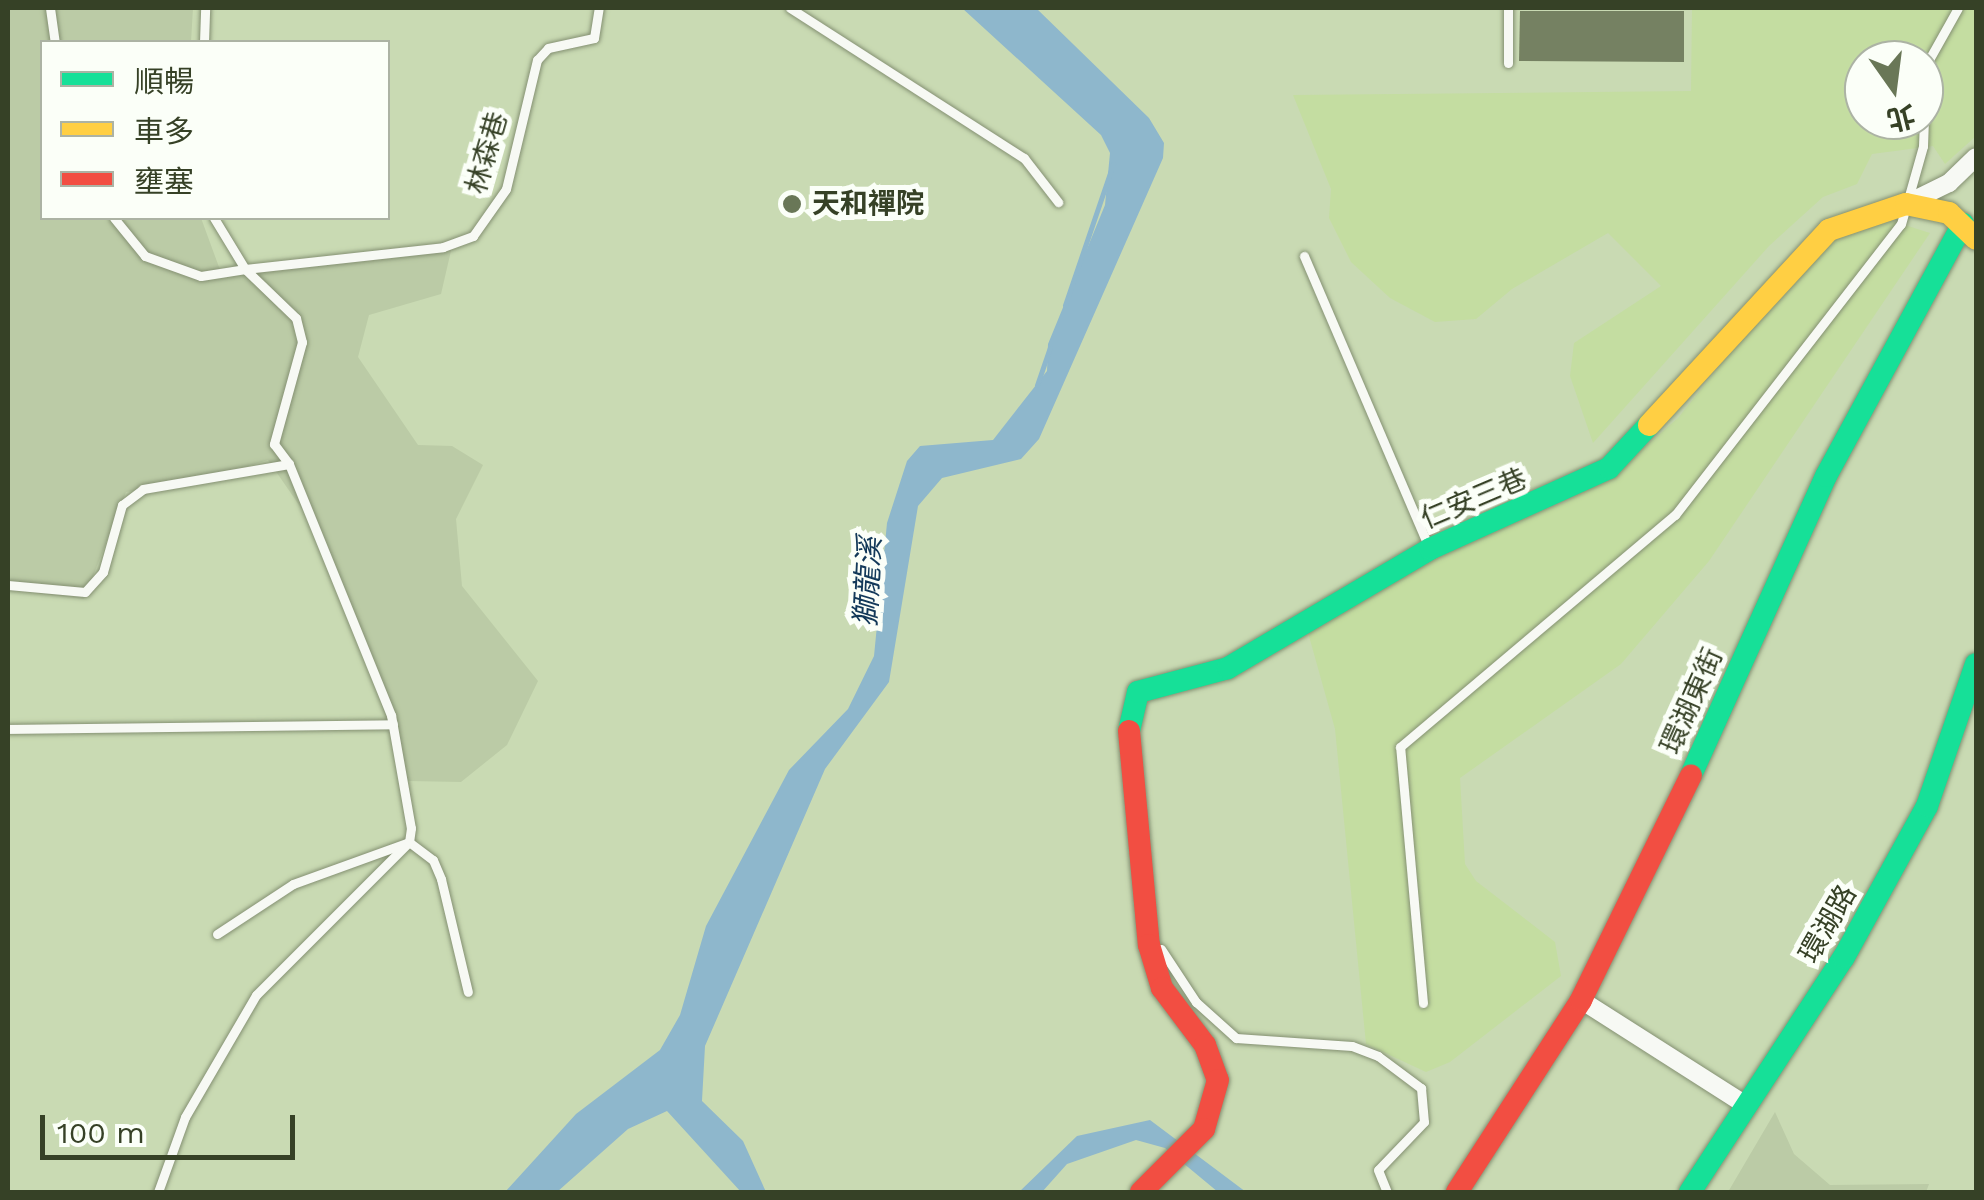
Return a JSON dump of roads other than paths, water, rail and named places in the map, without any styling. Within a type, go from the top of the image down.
[{"type":"street","points":[[1906,204],[1949,183],[1976,157]]},
{"type":"street","points":[[1906,204],[1936,207],[1970,231]]},
{"type":"street","name":"仁安三巷","points":[[1148,925],[1128,724],[1138,692],[1228,668],[1430,549],[1609,468],[1829,230],[1906,204]]},
{"type":"street","name":"環湖東街","points":[[1457,1192],[1581,1000],[1636,898],[1826,476],[1970,231]]},
{"type":"street","name":"環湖路","points":[[1690,1192],[1844,958],[1928,806],[1976,664]]},
{"type":"street","points":[[1141,1192],[1204,1129],[1214,1110],[1218,1080],[1206,1045],[1162,988],[1148,925]]},
{"type":"street","points":[[1581,1000],[1746,1105]]},
{"type":"lane","points":[[50,8],[55,40]]},
{"type":"lane","points":[[204,40],[205,8]]},
{"type":"lane","name":"林森巷","points":[[246,269],[443,247],[473,236],[506,189],[537,60],[548,48],[594,38],[599,8]]},
{"type":"lane","points":[[790,8],[1024,158],[1058,202]]},
{"type":"lane","points":[[1508,8],[1508,63]]},
{"type":"lane","points":[[1423,1003],[1400,747],[1674,515],[1901,224],[1924,146],[1926,65],[1958,8]]},
{"type":"lane","points":[[116,220],[145,256],[202,276],[246,269]]},
{"type":"lane","points":[[215,220],[246,269],[296,318],[302,342],[274,444],[289,464],[393,724],[409,842],[433,860],[441,879],[468,992]]},
{"type":"lane","points":[[1304,256],[1430,549]]},
{"type":"lane","points":[[8,584],[85,592],[103,572],[122,505],[143,489],[289,464]]},
{"type":"lane","points":[[8,729],[393,724]]},
{"type":"lane","points":[[217,934],[293,884],[409,842]]},
{"type":"lane","points":[[158,1192],[185,1116],[256,995],[409,842]]},
{"type":"lane","points":[[1148,925],[1186,991],[1236,1038],[1352,1046],[1378,1056],[1421,1088],[1424,1122],[1378,1170],[1387,1192]]},
{"type":"water","name":"獅龍溪","points":[[962,8],[1036,8],[1149,118],[1164,143],[1163,158],[1039,439],[1021,459],[942,478],[918,506],[889,682],[825,769],[705,1046],[702,1101],[743,1141],[766,1192],[741,1192],[667,1111],[628,1129],[557,1192],[505,1192],[576,1114],[660,1050],[680,1015],[706,926],[789,770],[848,709],[874,656],[887,523],[907,461],[920,446],[993,440],[1047,371],[1048,344],[1105,205],[1110,153],[1101,135]]},
{"type":"water","points":[[1150,1120],[1246,1192],[1218,1192],[1165,1148],[1136,1140],[1067,1164],[1042,1192],[1019,1192],[1077,1136]]},
{"type":"waterway","name":"獅龍溪","points":[[1065,305],[1113,164]]},
{"type":"waterway","name":"獅龍溪","points":[[1037,385],[1050,348]]},
{"type":"place","name":"天和禪院","points":[[792,204]]}]
